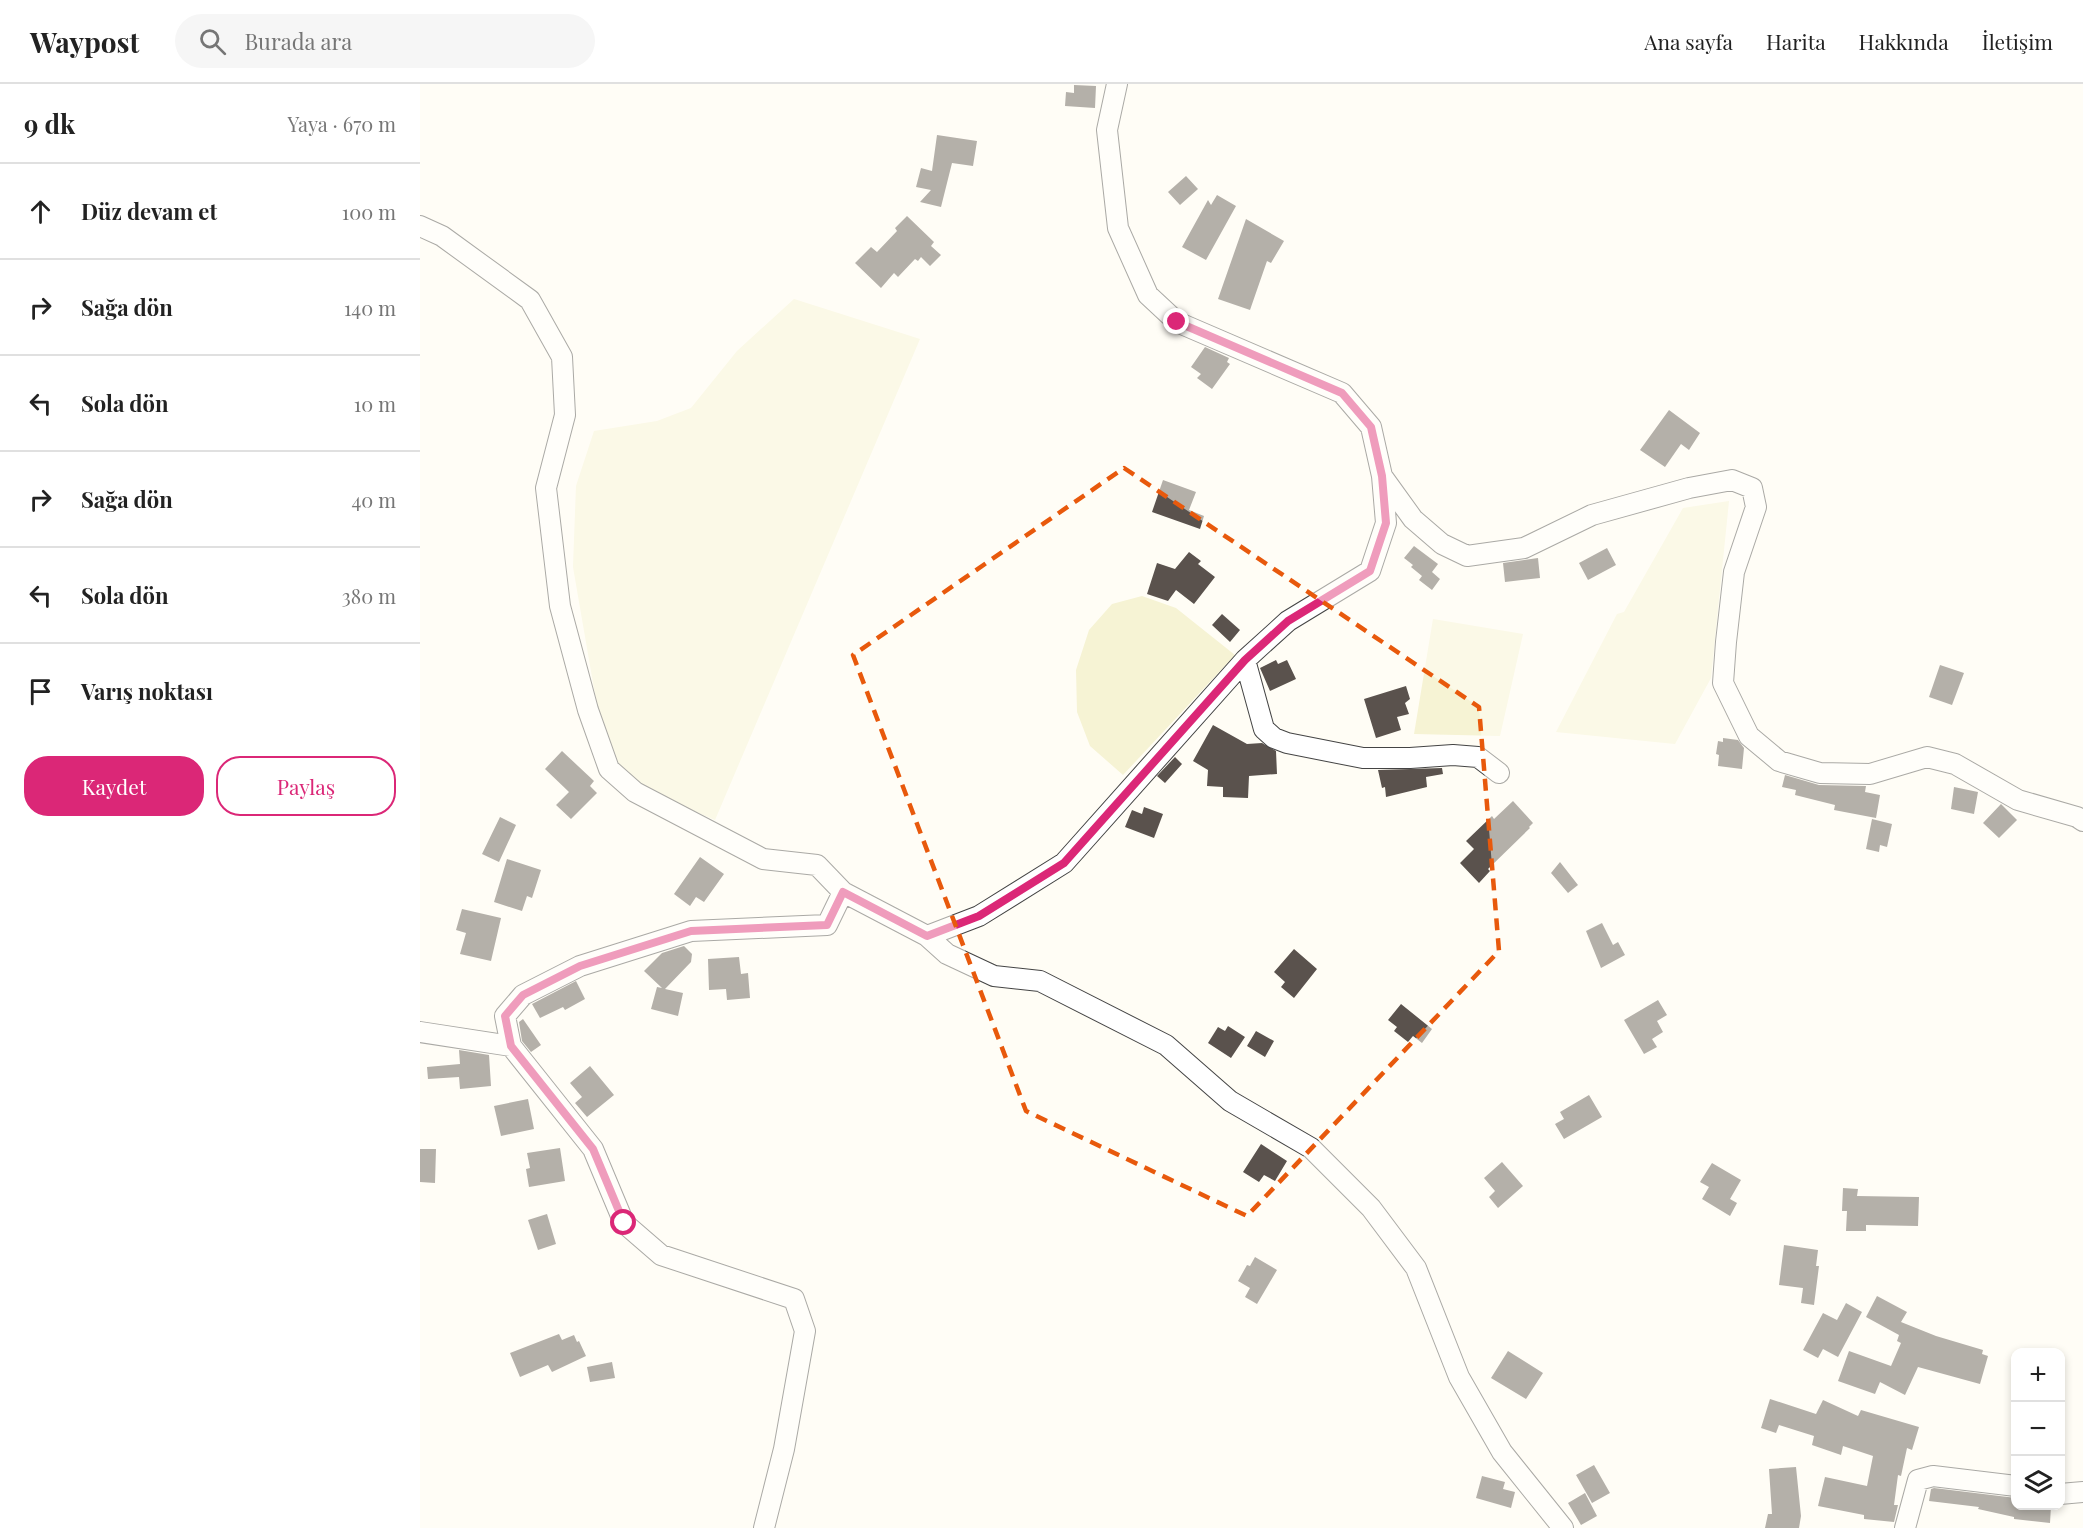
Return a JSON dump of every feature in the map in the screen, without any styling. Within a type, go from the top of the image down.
[{"type":"street","points":[[927,936],[979,916],[1064,863],[1245,660],[1288,621],[1370,571],[1386,523],[1382,476],[1371,427],[1342,393],[1177,322],[1148,295],[1118,228],[1107,130],[1117,84]]},
{"type":"street","points":[[420,226],[442,236],[530,300],[562,357],[565,415],[546,488],[547,500],[560,606],[588,710],[609,769],[636,792],[763,859],[817,865],[843,892],[927,936],[947,954],[994,976],[1040,981],[1166,1045],[1230,1101],[1311,1148],[1371,1208],[1416,1268],[1459,1377],[1502,1452],[1563,1528]]},
{"type":"street","points":[[1382,476],[1413,519],[1442,543],[1467,556],[1524,548],[1593,515],[1689,488],[1732,480],[1752,488],[1756,507],[1734,572],[1723,683],[1749,736],[1779,761],[1820,773],[1870,774],[1927,757],[1955,764],[2018,800],[2077,817],[2083,821]]},
{"type":"street","points":[[1245,660],[1264,729],[1274,738],[1287,743],[1363,758],[1453,755],[1478,757],[1499,773]]},
{"type":"street","points":[[764,1528],[784,1449],[805,1331],[794,1299],[661,1255],[624,1223],[593,1149],[511,1046],[505,1016],[523,995],[580,966],[691,931],[827,925],[843,892]]},
{"type":"street","points":[[420,1032],[511,1046]]},
{"type":"street","points":[[1905,1528],[1918,1480],[1934,1476],[2011,1485]]},
{"type":"street","points":[[2065,1494],[2083,1492]]},
{"type":"highlighted area","points":[[1124,468],[1479,707],[1499,951],[1247,1216],[1026,1111],[853,655]]},
{"type":"shaded area","points":[[794,299],[920,339],[715,820],[639,787],[618,765],[597,706],[573,567],[576,486],[594,431],[657,421],[691,408],[737,351]]},
{"type":"shaded area","points":[[1729,501],[1711,678],[1675,744],[1556,732],[1617,614],[1624,612],[1683,508]]},
{"type":"shaded area","points":[[1142,596],[1176,608],[1235,655],[1123,775],[1090,746],[1077,712],[1076,670],[1089,630],[1112,604]]},
{"type":"shaded area","points":[[1433,619],[1523,634],[1500,736],[1414,734]]},
{"type":"building","points":[[1074,85],[1096,86],[1095,108],[1065,106],[1066,92],[1074,93]]},
{"type":"building","points":[[937,135],[977,141],[973,166],[952,163],[941,207],[920,202],[931,190],[916,187],[921,168],[932,171]]},
{"type":"building","points":[[1186,176],[1198,189],[1180,205],[1168,192]]},
{"type":"building","points":[[1217,195],[1236,206],[1206,260],[1182,247],[1208,200],[1211,205]]},
{"type":"building","points":[[907,216],[934,242],[931,246],[941,255],[930,266],[921,257],[918,261],[915,259],[898,277],[894,273],[881,288],[855,263],[871,247],[877,252],[897,231],[895,228]]},
{"type":"building","points":[[1246,219],[1284,241],[1271,263],[1267,261],[1250,310],[1218,299]]},
{"type":"building","points":[[1205,347],[1229,358],[1227,362],[1230,364],[1212,389],[1197,378],[1201,374],[1191,367]]},
{"type":"building","points":[[1669,410],[1700,433],[1689,450],[1681,444],[1665,467],[1640,450]]},
{"type":"building","points":[[1163,480],[1196,492],[1189,510],[1204,516],[1200,529],[1152,512]]},
{"type":"building","points":[[1414,546],[1438,564],[1432,572],[1440,579],[1432,590],[1419,580],[1422,576],[1404,558]]},
{"type":"building","points":[[1607,548],[1616,565],[1588,580],[1579,563]]},
{"type":"building","points":[[1189,552],[1201,561],[1198,564],[1215,577],[1194,604],[1176,590],[1168,601],[1147,594],[1157,563],[1175,569]]},
{"type":"building","points":[[1538,558],[1540,578],[1505,582],[1503,563]]},
{"type":"building","points":[[1222,614],[1240,630],[1230,642],[1212,625]]},
{"type":"building","points":[[1276,660],[1278,664],[1287,660],[1296,679],[1270,691],[1260,668]]},
{"type":"building","points":[[1940,665],[1964,673],[1952,705],[1929,697]]},
{"type":"building","points":[[1406,686],[1410,699],[1405,703],[1409,714],[1397,717],[1401,730],[1376,738],[1364,699]]},
{"type":"building","points":[[1213,725],[1247,744],[1262,743],[1276,751],[1277,774],[1249,776],[1248,798],[1223,797],[1223,787],[1207,786],[1208,770],[1193,761]]},
{"type":"building","points":[[1723,738],[1738,740],[1744,748],[1742,769],[1718,766],[1719,755],[1716,754],[1718,741],[1723,742]]},
{"type":"building","points":[[562,751],[594,781],[590,786],[597,793],[571,819],[556,805],[569,792],[545,769]]},
{"type":"building","points":[[1175,757],[1182,764],[1165,783],[1157,776]]},
{"type":"building","points":[[1442,768],[1443,774],[1426,777],[1427,787],[1386,797],[1385,787],[1382,788],[1378,770]]},
{"type":"building","points":[[1785,775],[1819,785],[1866,786],[1865,792],[1880,795],[1876,818],[1834,810],[1835,805],[1795,795],[1796,790],[1782,787]]},
{"type":"building","points":[[1954,787],[1978,792],[1974,814],[1951,809]]},
{"type":"building","points":[[1513,801],[1533,823],[1488,869],[1490,871],[1479,883],[1460,863],[1474,849],[1466,841],[1492,816],[1494,819]]},
{"type":"building","points":[[2001,804],[2017,820],[1999,838],[1983,823]]},
{"type":"building","points":[[1144,807],[1163,814],[1154,838],[1125,827],[1132,810],[1142,814]]},
{"type":"building","points":[[500,817],[516,825],[499,862],[482,854]]},
{"type":"building","points":[[1872,819],[1892,824],[1887,847],[1880,845],[1879,852],[1866,849]]},
{"type":"building","points":[[700,857],[724,874],[704,902],[696,897],[690,906],[674,894]]},
{"type":"building","points":[[507,859],[541,870],[532,898],[527,896],[522,911],[494,902]]},
{"type":"building","points":[[1560,862],[1578,885],[1568,893],[1551,873]]},
{"type":"building","points":[[462,909],[501,918],[491,961],[460,954],[466,933],[456,930]]},
{"type":"building","points":[[1602,923],[1613,945],[1618,942],[1625,955],[1601,968],[1586,931]]},
{"type":"building","points":[[684,946],[692,954],[691,962],[665,989],[683,993],[678,1016],[651,1009],[657,987],[662,988],[644,971],[662,953]]},
{"type":"building","points":[[1294,949],[1317,969],[1294,998],[1281,987],[1285,982],[1274,972]]},
{"type":"building","points":[[739,957],[741,974],[748,973],[750,998],[727,1000],[726,989],[709,990],[708,959]]},
{"type":"building","points":[[576,981],[585,999],[565,1010],[563,1007],[540,1018],[532,1004]]},
{"type":"building","points":[[1658,1000],[1667,1015],[1657,1021],[1663,1032],[1652,1039],[1657,1047],[1644,1054],[1624,1020]]},
{"type":"building","points":[[1401,1004],[1432,1029],[1422,1043],[1413,1036],[1408,1042],[1394,1031],[1397,1027],[1388,1020]]},
{"type":"building","points":[[523,1019],[541,1045],[531,1052],[522,1041],[519,1022]]},
{"type":"building","points":[[1228,1026],[1245,1037],[1231,1058],[1208,1043],[1218,1027],[1225,1031]]},
{"type":"building","points":[[1256,1031],[1274,1041],[1265,1057],[1247,1046]]},
{"type":"building","points":[[459,1050],[489,1055],[491,1086],[460,1089],[459,1077],[428,1079],[427,1067],[460,1064]]},
{"type":"building","points":[[590,1066],[614,1095],[587,1117],[575,1103],[582,1097],[570,1083]]},
{"type":"building","points":[[1589,1095],[1602,1117],[1564,1139],[1555,1124],[1564,1119],[1560,1112]]},
{"type":"building","points":[[528,1099],[534,1129],[501,1136],[494,1106]]},
{"type":"building","points":[[1261,1144],[1287,1161],[1275,1181],[1264,1175],[1259,1182],[1243,1172]]},
{"type":"building","points":[[560,1148],[565,1181],[529,1187],[526,1169],[530,1168],[527,1153]]},
{"type":"building","points":[[420,1149],[436,1149],[435,1183],[420,1182]]},
{"type":"building","points":[[1502,1162],[1523,1186],[1498,1208],[1489,1197],[1495,1191],[1484,1178]]},
{"type":"building","points":[[1712,1163],[1741,1180],[1730,1199],[1737,1203],[1730,1216],[1702,1199],[1709,1187],[1700,1182]]},
{"type":"building","points":[[1843,1188],[1858,1189],[1857,1196],[1919,1197],[1918,1226],[1866,1225],[1866,1231],[1846,1231],[1847,1211],[1842,1211]]},
{"type":"building","points":[[547,1214],[556,1244],[538,1250],[528,1220]]},
{"type":"building","points":[[1784,1245],[1818,1250],[1816,1266],[1819,1266],[1814,1305],[1801,1303],[1803,1288],[1779,1285]]},
{"type":"building","points":[[1255,1257],[1277,1270],[1257,1304],[1245,1297],[1250,1288],[1238,1281],[1247,1265],[1250,1266]]},
{"type":"building","points":[[1877,1296],[1907,1312],[1901,1322],[1936,1336],[1983,1350],[1982,1354],[1988,1356],[1980,1384],[1918,1367],[1905,1395],[1880,1382],[1875,1394],[1838,1381],[1849,1351],[1891,1366],[1901,1343],[1897,1341],[1899,1335],[1866,1317]]},
{"type":"building","points":[[1846,1303],[1862,1312],[1838,1357],[1823,1349],[1818,1358],[1803,1350],[1823,1313],[1837,1320]]},
{"type":"building","points":[[559,1334],[562,1340],[574,1335],[586,1356],[552,1372],[548,1365],[520,1377],[510,1353]]},
{"type":"building","points":[[1508,1351],[1543,1373],[1526,1399],[1491,1378]]},
{"type":"building","points":[[612,1362],[615,1378],[590,1382],[587,1367]]},
{"type":"building","points":[[1770,1399],[1816,1414],[1823,1400],[1858,1416],[1861,1410],[1919,1427],[1912,1450],[1907,1448],[1901,1476],[1898,1475],[1894,1505],[1898,1505],[1894,1522],[1864,1519],[1864,1515],[1818,1506],[1825,1477],[1867,1486],[1873,1456],[1843,1446],[1841,1455],[1812,1445],[1814,1436],[1779,1425],[1776,1433],[1761,1428]]},
{"type":"building","points":[[1594,1465],[1610,1493],[1592,1503],[1576,1475]]},
{"type":"building","points":[[1796,1467],[1801,1516],[1799,1528],[1765,1528],[1768,1514],[1772,1514],[1769,1469]]},
{"type":"building","points":[[1482,1476],[1505,1482],[1503,1489],[1515,1492],[1511,1508],[1476,1498]]},
{"type":"building","points":[[1931,1489],[2011,1497],[2011,1510],[2051,1510],[2050,1523],[2014,1519],[2014,1517],[1978,1509],[1979,1507],[1929,1501]]},
{"type":"building","points":[[1585,1493],[1597,1516],[1581,1525],[1568,1503]]},
{"type":"route","points":[[624,1223],[593,1149],[511,1046],[505,1016],[523,995],[580,966],[691,931],[827,925],[843,892],[927,936],[979,916],[1064,863],[1245,660],[1288,621],[1370,571],[1386,523],[1382,476],[1371,427],[1342,393],[1177,322]]}]
